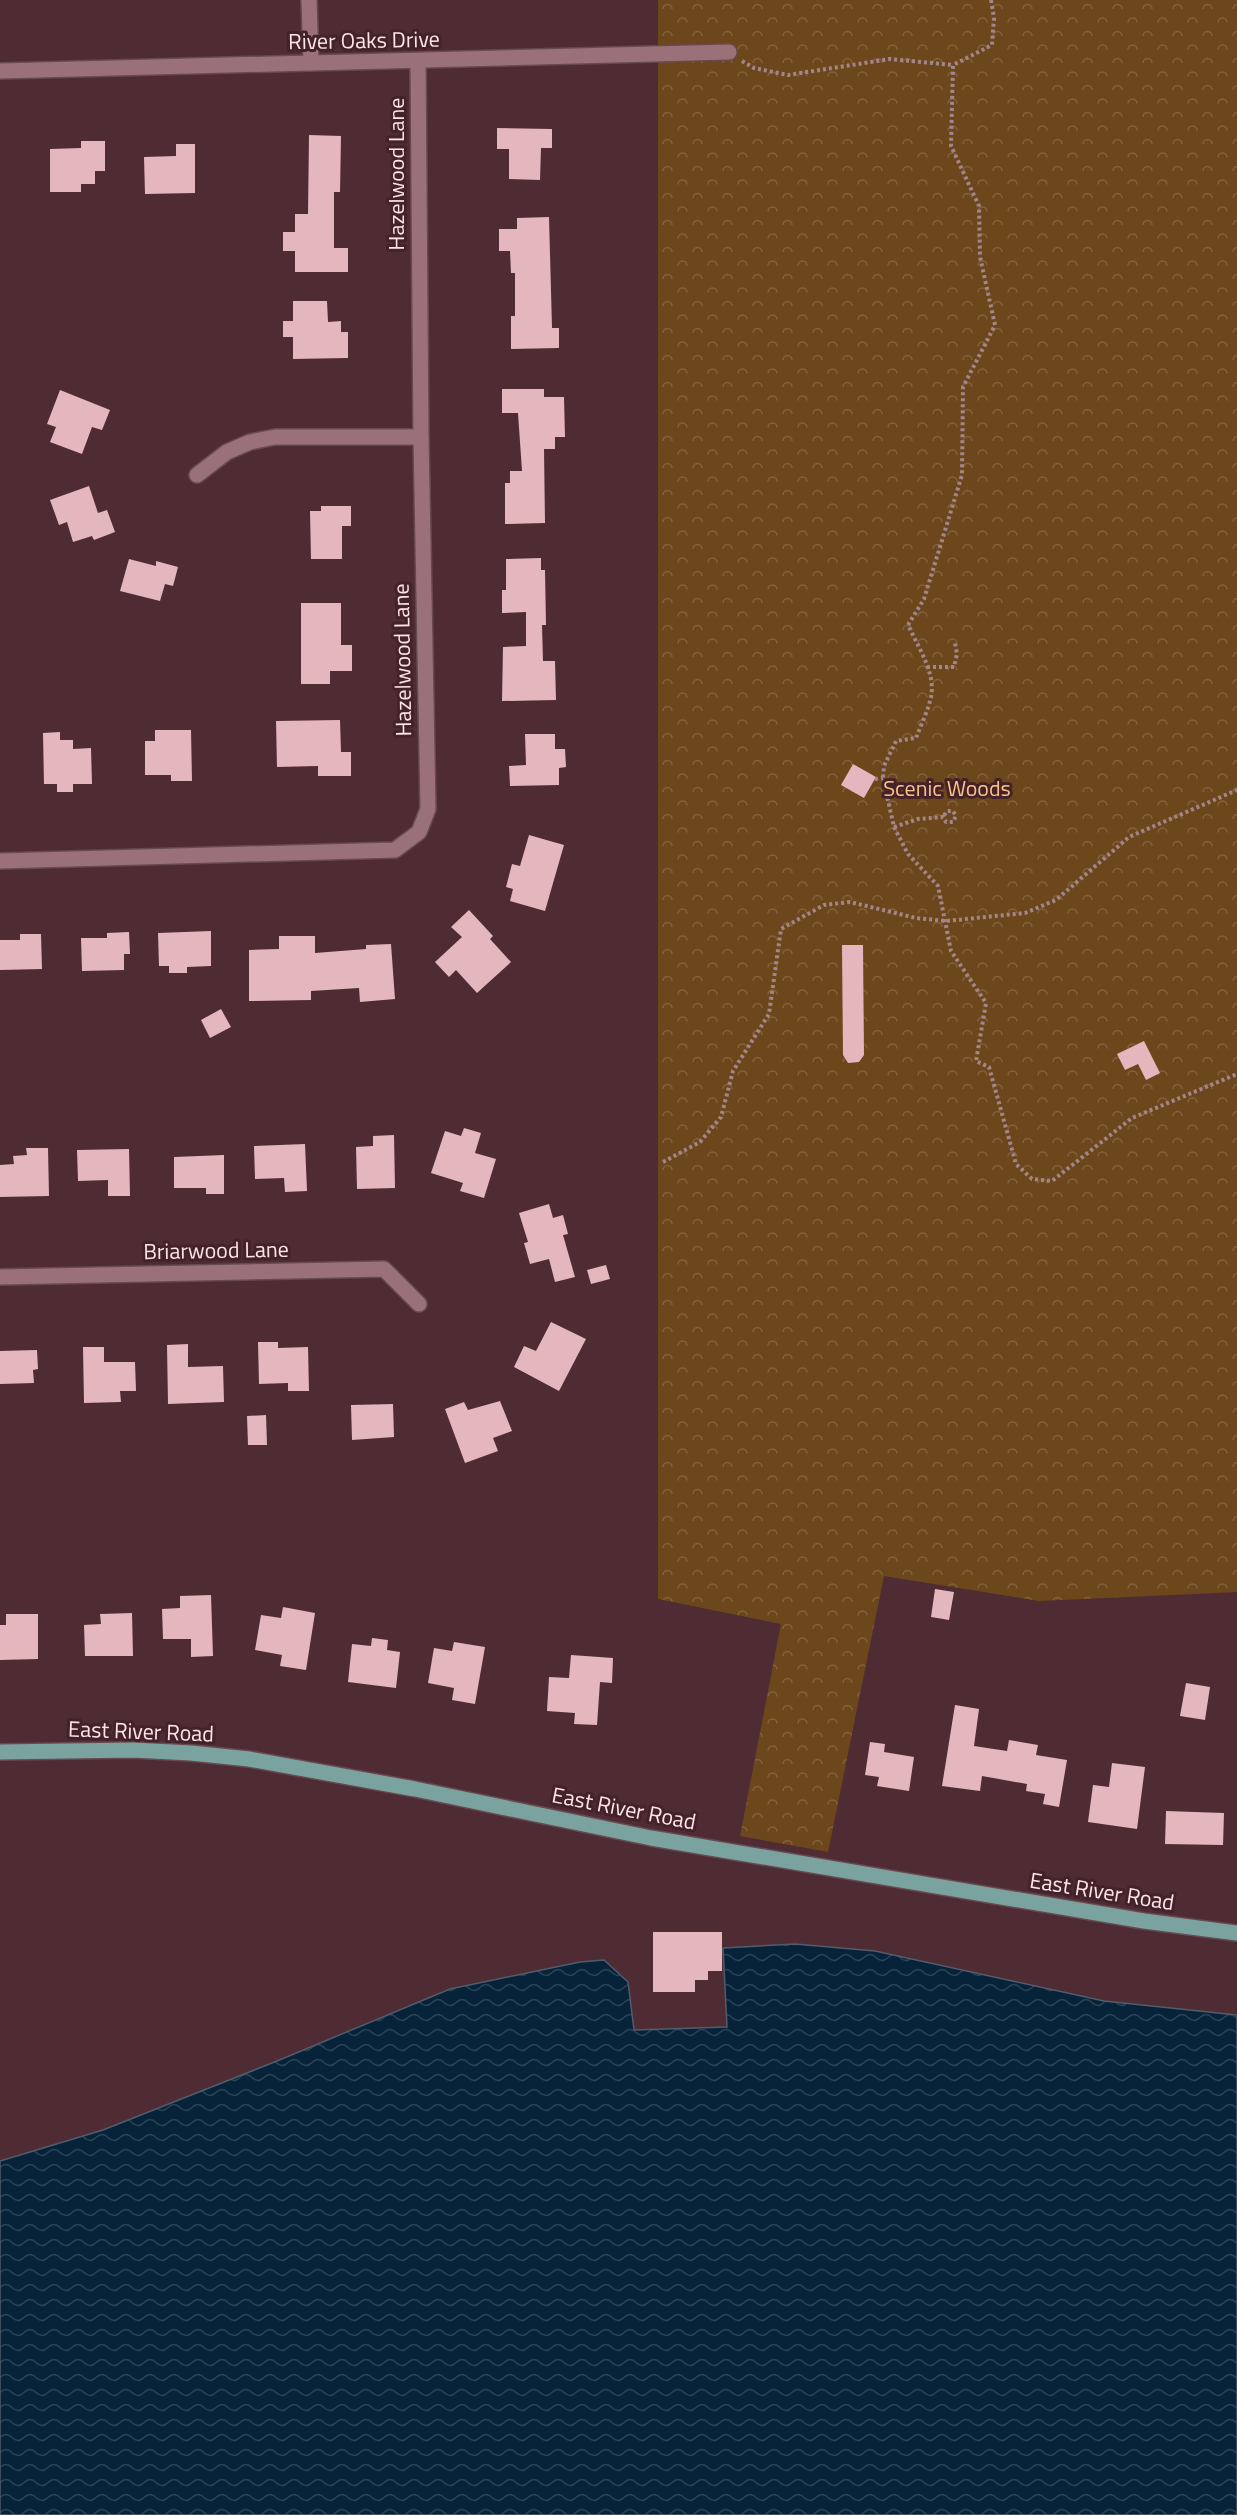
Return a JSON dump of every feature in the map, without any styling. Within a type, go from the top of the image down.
[{"type":"main road","name":"East River Road","points":[[0,1752],[133,1750],[249,1759],[415,1789],[663,1840],[1144,1921],[1237,1933]]},
{"type":"street","points":[[309,0],[311,63]]},
{"type":"street","name":"River Oaks Drive","points":[[0,70],[729,52]]},
{"type":"street","name":"Hazelwood Lane","points":[[0,861],[394,850],[419,832],[428,809],[420,437],[418,61]]},
{"type":"street","points":[[197,475],[227,452],[250,442],[275,437],[420,437]]},
{"type":"street","name":"Briarwood Lane","points":[[0,1277],[384,1269],[419,1304]]},
{"type":"path","points":[[729,52],[753,68],[788,75],[890,59],[953,65],[992,45],[994,18],[991,0]]},
{"type":"path","points":[[953,65],[951,146],[979,206],[980,257],[995,325],[963,387],[962,475],[924,599],[908,625],[932,682],[931,696],[916,738],[896,741],[884,766],[883,778],[894,827],[908,854],[938,886],[951,951],[986,1003],[975,1060],[989,1067],[1016,1164],[1032,1179],[1052,1181],[1132,1118],[1237,1074]]},
{"type":"path","points":[[927,667],[954,667],[957,654],[955,643]]},
{"type":"path","points":[[875,779],[883,778]]},
{"type":"path","points":[[663,1162],[700,1142],[721,1118],[733,1071],[769,1014],[781,928],[824,904],[850,902],[916,918],[946,921],[1025,912],[1056,900],[1129,837],[1237,790]]},
{"type":"path","points":[[894,827],[918,819],[944,817]]},
{"type":"green space","name":"Scenic Woods","points":[[658,0],[1237,0],[1237,1592],[1039,1601],[884,1576],[828,1852],[740,1836],[781,1624],[658,1599]]},
{"type":"water","points":[[795,1944],[875,1951],[1104,2001],[1237,2015],[1237,2515],[0,2515],[0,2161],[103,2130],[450,1989],[580,1962],[604,1960],[628,1982],[634,2030],[727,2027],[723,1948]]},
{"type":"building","points":[[497,128],[552,129],[552,148],[541,148],[540,180],[509,179],[509,149],[497,149]]},
{"type":"building","points":[[309,135],[341,136],[340,192],[334,192],[334,248],[348,248],[348,272],[295,272],[295,251],[283,251],[283,232],[295,232],[295,214],[308,214]]},
{"type":"building","points":[[81,141],[105,141],[105,171],[95,171],[95,184],[81,184],[81,192],[50,192],[50,149],[81,148]]},
{"type":"building","points":[[176,144],[195,144],[195,193],[145,194],[144,157],[176,156]]},
{"type":"building","points":[[549,217],[552,328],[559,328],[559,348],[511,349],[511,316],[515,316],[515,273],[511,273],[510,251],[499,251],[499,229],[517,229],[517,218]]},
{"type":"building","points":[[293,301],[327,301],[328,322],[341,321],[341,332],[348,332],[348,358],[293,359],[293,337],[283,337],[283,321],[293,321]]},
{"type":"building","points":[[502,389],[544,389],[544,397],[564,397],[565,437],[555,437],[555,449],[544,449],[545,523],[505,524],[505,483],[510,483],[510,471],[522,471],[518,413],[502,413]]},
{"type":"building","points":[[60,390],[110,410],[102,430],[92,427],[82,454],[50,442],[56,427],[47,424]]},
{"type":"building","points":[[89,486],[98,513],[107,510],[115,532],[94,540],[92,536],[73,542],[67,522],[59,525],[50,500]]},
{"type":"building","points":[[321,506],[351,506],[351,526],[342,526],[342,559],[311,559],[310,511],[321,511]]},
{"type":"building","points":[[541,558],[541,570],[545,570],[546,625],[542,625],[543,661],[555,661],[556,700],[502,701],[503,647],[526,646],[526,612],[502,613],[502,590],[506,590],[506,559]]},
{"type":"building","points":[[129,559],[156,566],[156,561],[178,567],[173,586],[165,584],[160,601],[120,591]]},
{"type":"building","points":[[301,603],[341,603],[341,645],[352,645],[352,671],[330,671],[330,684],[301,684]]},
{"type":"building","points":[[340,720],[341,752],[351,752],[351,776],[318,776],[318,766],[277,767],[276,721]]},
{"type":"building","points":[[155,730],[191,730],[192,781],[171,781],[171,775],[145,775],[145,741],[155,741]]},
{"type":"building","points":[[60,732],[60,740],[73,740],[73,749],[91,748],[92,784],[73,784],[73,792],[57,792],[57,784],[44,784],[43,733]]},
{"type":"building","points":[[525,734],[555,734],[555,749],[565,749],[566,767],[559,768],[559,785],[510,786],[509,766],[526,765]]},
{"type":"building","points":[[853,764],[876,777],[864,798],[841,785]]},
{"type":"building","points":[[529,835],[564,845],[545,911],[510,901],[513,889],[506,887],[512,864],[520,866]]},
{"type":"building","points":[[469,910],[493,936],[490,939],[511,962],[477,993],[456,970],[449,977],[435,962],[462,937],[451,927]]},
{"type":"building","points":[[211,931],[211,966],[187,967],[187,973],[169,973],[169,966],[159,966],[158,933]]},
{"type":"building","points":[[129,932],[130,954],[124,954],[124,970],[82,971],[81,938],[107,938],[107,933]]},
{"type":"building","points":[[20,934],[41,934],[42,969],[0,970],[0,940],[20,940]]},
{"type":"building","points":[[279,936],[315,936],[315,953],[366,949],[366,945],[391,944],[395,999],[360,1002],[359,988],[311,991],[311,1000],[249,1001],[249,950],[279,949]]},
{"type":"building","points":[[842,945],[863,945],[864,1055],[859,1062],[848,1063],[843,1055]]},
{"type":"building","points":[[221,1009],[231,1027],[210,1038],[201,1020]]},
{"type":"building","points":[[1144,1041],[1160,1073],[1146,1080],[1138,1064],[1125,1070],[1117,1054]]},
{"type":"building","points":[[464,1128],[481,1133],[475,1153],[496,1159],[484,1198],[460,1191],[463,1183],[431,1173],[445,1131],[461,1136]]},
{"type":"building","points":[[394,1135],[395,1188],[357,1189],[356,1147],[373,1146],[373,1136]]},
{"type":"building","points":[[305,1144],[307,1191],[285,1192],[284,1178],[255,1179],[254,1146]]},
{"type":"building","points":[[26,1148],[48,1148],[49,1196],[0,1197],[0,1165],[14,1164],[13,1156],[27,1155]]},
{"type":"building","points":[[129,1149],[130,1196],[108,1196],[108,1180],[78,1181],[77,1150]]},
{"type":"building","points":[[224,1155],[224,1194],[206,1194],[206,1188],[174,1188],[174,1157]]},
{"type":"building","points":[[549,1204],[553,1218],[563,1215],[568,1234],[563,1235],[575,1277],[555,1282],[549,1259],[530,1264],[524,1243],[528,1242],[519,1213]]},
{"type":"building","points":[[606,1265],[610,1279],[591,1284],[587,1270]]},
{"type":"building","points":[[551,1322],[586,1339],[559,1391],[514,1367],[524,1346],[536,1351]]},
{"type":"building","points":[[258,1342],[278,1342],[278,1348],[308,1347],[309,1391],[288,1391],[288,1383],[259,1384]]},
{"type":"building","points":[[188,1344],[188,1367],[223,1366],[224,1402],[168,1404],[167,1345]]},
{"type":"building","points":[[83,1347],[104,1347],[104,1362],[135,1362],[136,1391],[120,1391],[121,1402],[84,1403]]},
{"type":"building","points":[[37,1350],[38,1369],[33,1370],[34,1383],[0,1384],[0,1351]]},
{"type":"building","points":[[500,1401],[512,1431],[493,1438],[498,1451],[465,1463],[445,1409],[464,1402],[468,1410]]},
{"type":"building","points":[[393,1404],[394,1437],[352,1440],[351,1405]]},
{"type":"building","points":[[266,1415],[267,1445],[248,1445],[247,1416]]},
{"type":"building","points":[[935,1589],[954,1592],[949,1620],[931,1617]]},
{"type":"building","points":[[211,1595],[213,1656],[191,1657],[191,1639],[163,1639],[162,1609],[180,1608],[180,1596]]},
{"type":"building","points":[[283,1607],[315,1613],[306,1670],[280,1666],[282,1655],[255,1650],[261,1615],[281,1618]]},
{"type":"building","points":[[132,1613],[133,1656],[85,1656],[84,1625],[101,1624],[100,1614]]},
{"type":"building","points":[[6,1614],[38,1614],[38,1659],[0,1660],[0,1625],[6,1625]]},
{"type":"building","points":[[372,1638],[388,1640],[387,1650],[400,1652],[396,1688],[348,1682],[352,1644],[371,1646]]},
{"type":"building","points":[[454,1642],[485,1647],[475,1704],[452,1700],[454,1688],[428,1683],[434,1648],[452,1651]]},
{"type":"building","points":[[571,1655],[613,1658],[612,1683],[600,1682],[597,1725],[574,1724],[575,1713],[547,1711],[549,1677],[569,1678]]},
{"type":"building","points":[[1186,1683],[1210,1687],[1205,1720],[1180,1716]]},
{"type":"building","points":[[955,1705],[979,1709],[974,1746],[1007,1751],[1009,1740],[1038,1745],[1036,1755],[1067,1760],[1059,1807],[1043,1804],[1045,1794],[1026,1791],[1027,1784],[982,1776],[980,1791],[942,1786]]},
{"type":"building","points":[[870,1742],[885,1744],[884,1752],[914,1757],[909,1791],[877,1786],[879,1777],[865,1775]]},
{"type":"building","points":[[1112,1763],[1145,1767],[1137,1829],[1088,1822],[1093,1785],[1109,1787]]},
{"type":"building","points":[[1166,1811],[1224,1813],[1223,1845],[1165,1844]]},
{"type":"building","points":[[653,1932],[722,1932],[722,1971],[708,1971],[708,1980],[695,1980],[695,1992],[653,1992]]}]
